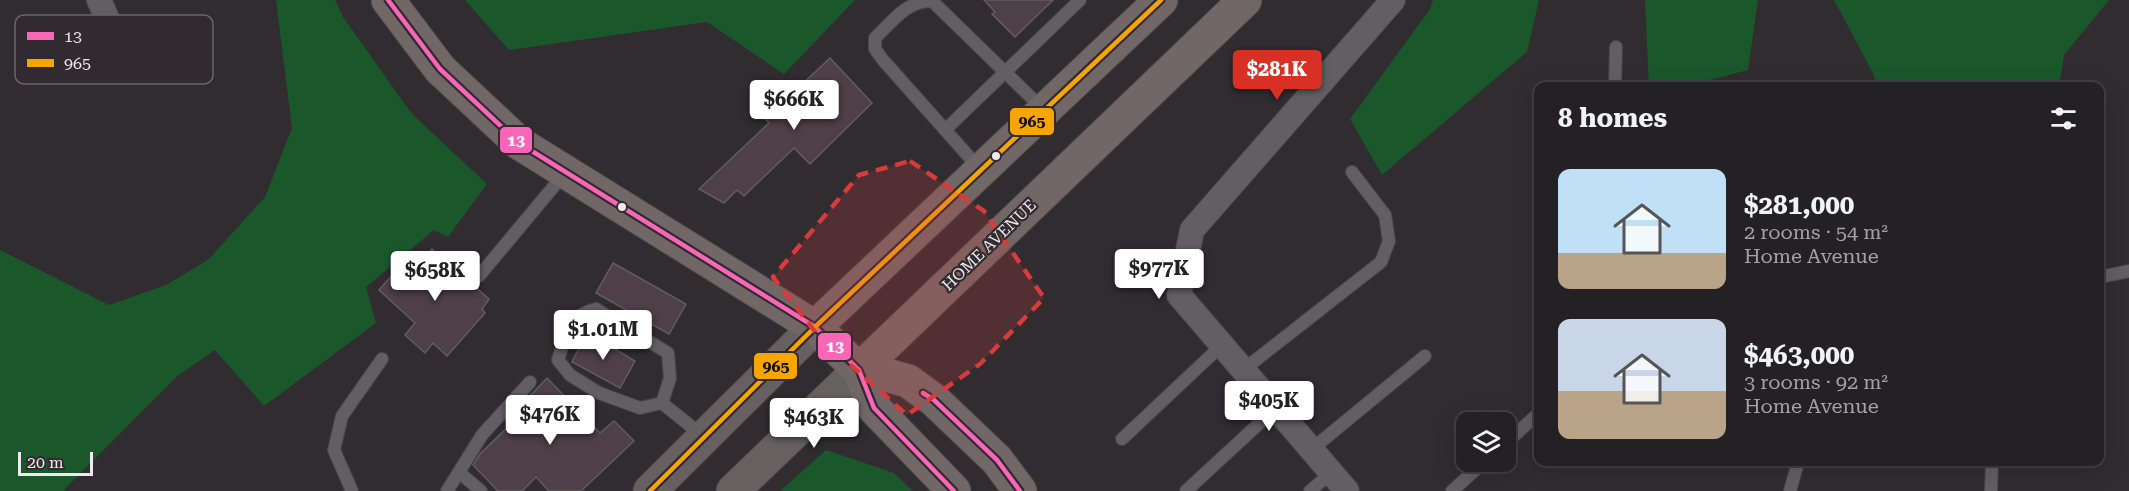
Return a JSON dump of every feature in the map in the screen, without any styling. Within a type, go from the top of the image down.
[{"type":"main road","points":[[388,0],[440,69],[519,143],[815,327],[859,370],[874,408],[954,491]]},
{"type":"main road","points":[[650,491],[815,327],[1161,0]]},
{"type":"main road","name":"HOME AVENUE","points":[[733,491],[1245,0]]},
{"type":"main road","points":[[859,370],[908,381],[934,400],[997,460],[1020,491]]},
{"type":"street","points":[[99,0],[106,15]]},
{"type":"street","points":[[1347,491],[1179,295],[1192,230],[1393,0]]},
{"type":"lane","points":[[945,130],[1080,0]]},
{"type":"lane","points":[[981,171],[883,60],[875,49],[875,38],[912,4],[932,1],[1045,110]]},
{"type":"lane","points":[[1615,82],[1616,47]]},
{"type":"lane","points":[[479,276],[565,172]]},
{"type":"lane","points":[[1243,370],[1381,262],[1389,241],[1385,215],[1352,172]]},
{"type":"lane","points":[[2104,276],[2129,271]]},
{"type":"lane","points":[[596,309],[668,353],[670,378],[662,403],[640,408],[599,393],[570,375],[558,360],[569,327],[583,312],[596,309]]},
{"type":"lane","points":[[1122,439],[1222,345]]},
{"type":"lane","points":[[1311,450],[1425,356]]},
{"type":"lane","points":[[352,491],[334,450],[342,416],[382,359]]},
{"type":"lane","points":[[447,491],[482,435],[530,382]]},
{"type":"lane","points":[[662,403],[704,437]]},
{"type":"lane","points":[[1186,491],[1276,408]]},
{"type":"lane","points":[[1516,434],[1534,418]]},
{"type":"lane","points":[[1790,491],[1797,466]]},
{"type":"lane","points":[[1991,491],[1992,466]]},
{"type":"lane","points":[[460,472],[481,491]]},
{"type":"lane","points":[[1310,491],[1331,472]]},
{"type":"lane","points":[[1452,491],[1473,472]]},
{"type":"highlighted area","points":[[910,161],[984,211],[1044,298],[980,364],[907,415],[819,337],[773,277],[859,175]]},
{"type":"green space","points":[[276,0],[335,0],[343,17],[412,114],[487,184],[448,237],[434,230],[366,287],[376,323],[264,406],[215,350],[176,377],[63,491],[0,491],[0,250],[109,305],[166,285],[208,260],[265,197],[292,128]]},
{"type":"green space","points":[[465,0],[855,0],[784,74],[707,22],[509,50]]},
{"type":"green space","points":[[1433,0],[1539,0],[1527,52],[1382,175],[1350,119],[1430,9]]},
{"type":"green space","points":[[1645,0],[1758,0],[1748,70],[1702,82],[1649,82]]},
{"type":"green space","points":[[1834,0],[2109,0],[2064,55],[2060,82],[1876,82]]},
{"type":"green space","points":[[826,450],[894,473],[913,491],[780,491]]},
{"type":"building","points":[[984,0],[1053,0],[1015,37],[992,14],[995,12]]},
{"type":"building","points":[[830,58],[872,103],[810,164],[794,148],[744,196],[737,190],[724,203],[699,189],[769,123],[765,119]]},
{"type":"building","points":[[432,249],[489,299],[482,309],[485,313],[447,356],[433,343],[425,353],[405,335],[415,323],[379,290],[409,256],[418,264]]},
{"type":"building","points":[[613,263],[686,304],[669,334],[596,293]]},
{"type":"building","points":[[587,332],[635,361],[620,388],[572,362]]},
{"type":"building","points":[[547,378],[600,433],[614,421],[634,441],[581,491],[549,491],[536,477],[522,491],[498,491],[473,465],[480,454],[515,420],[511,416]]},
{"type":"transit line","name":"13","points":[[388,0],[440,69],[519,143],[815,327],[859,370],[874,408],[954,491]]},
{"type":"transit line","name":"965","points":[[650,491],[815,327],[1161,0]]},
{"type":"transit line","name":"13","points":[[923,393],[934,400],[997,460],[1020,491]]}]
